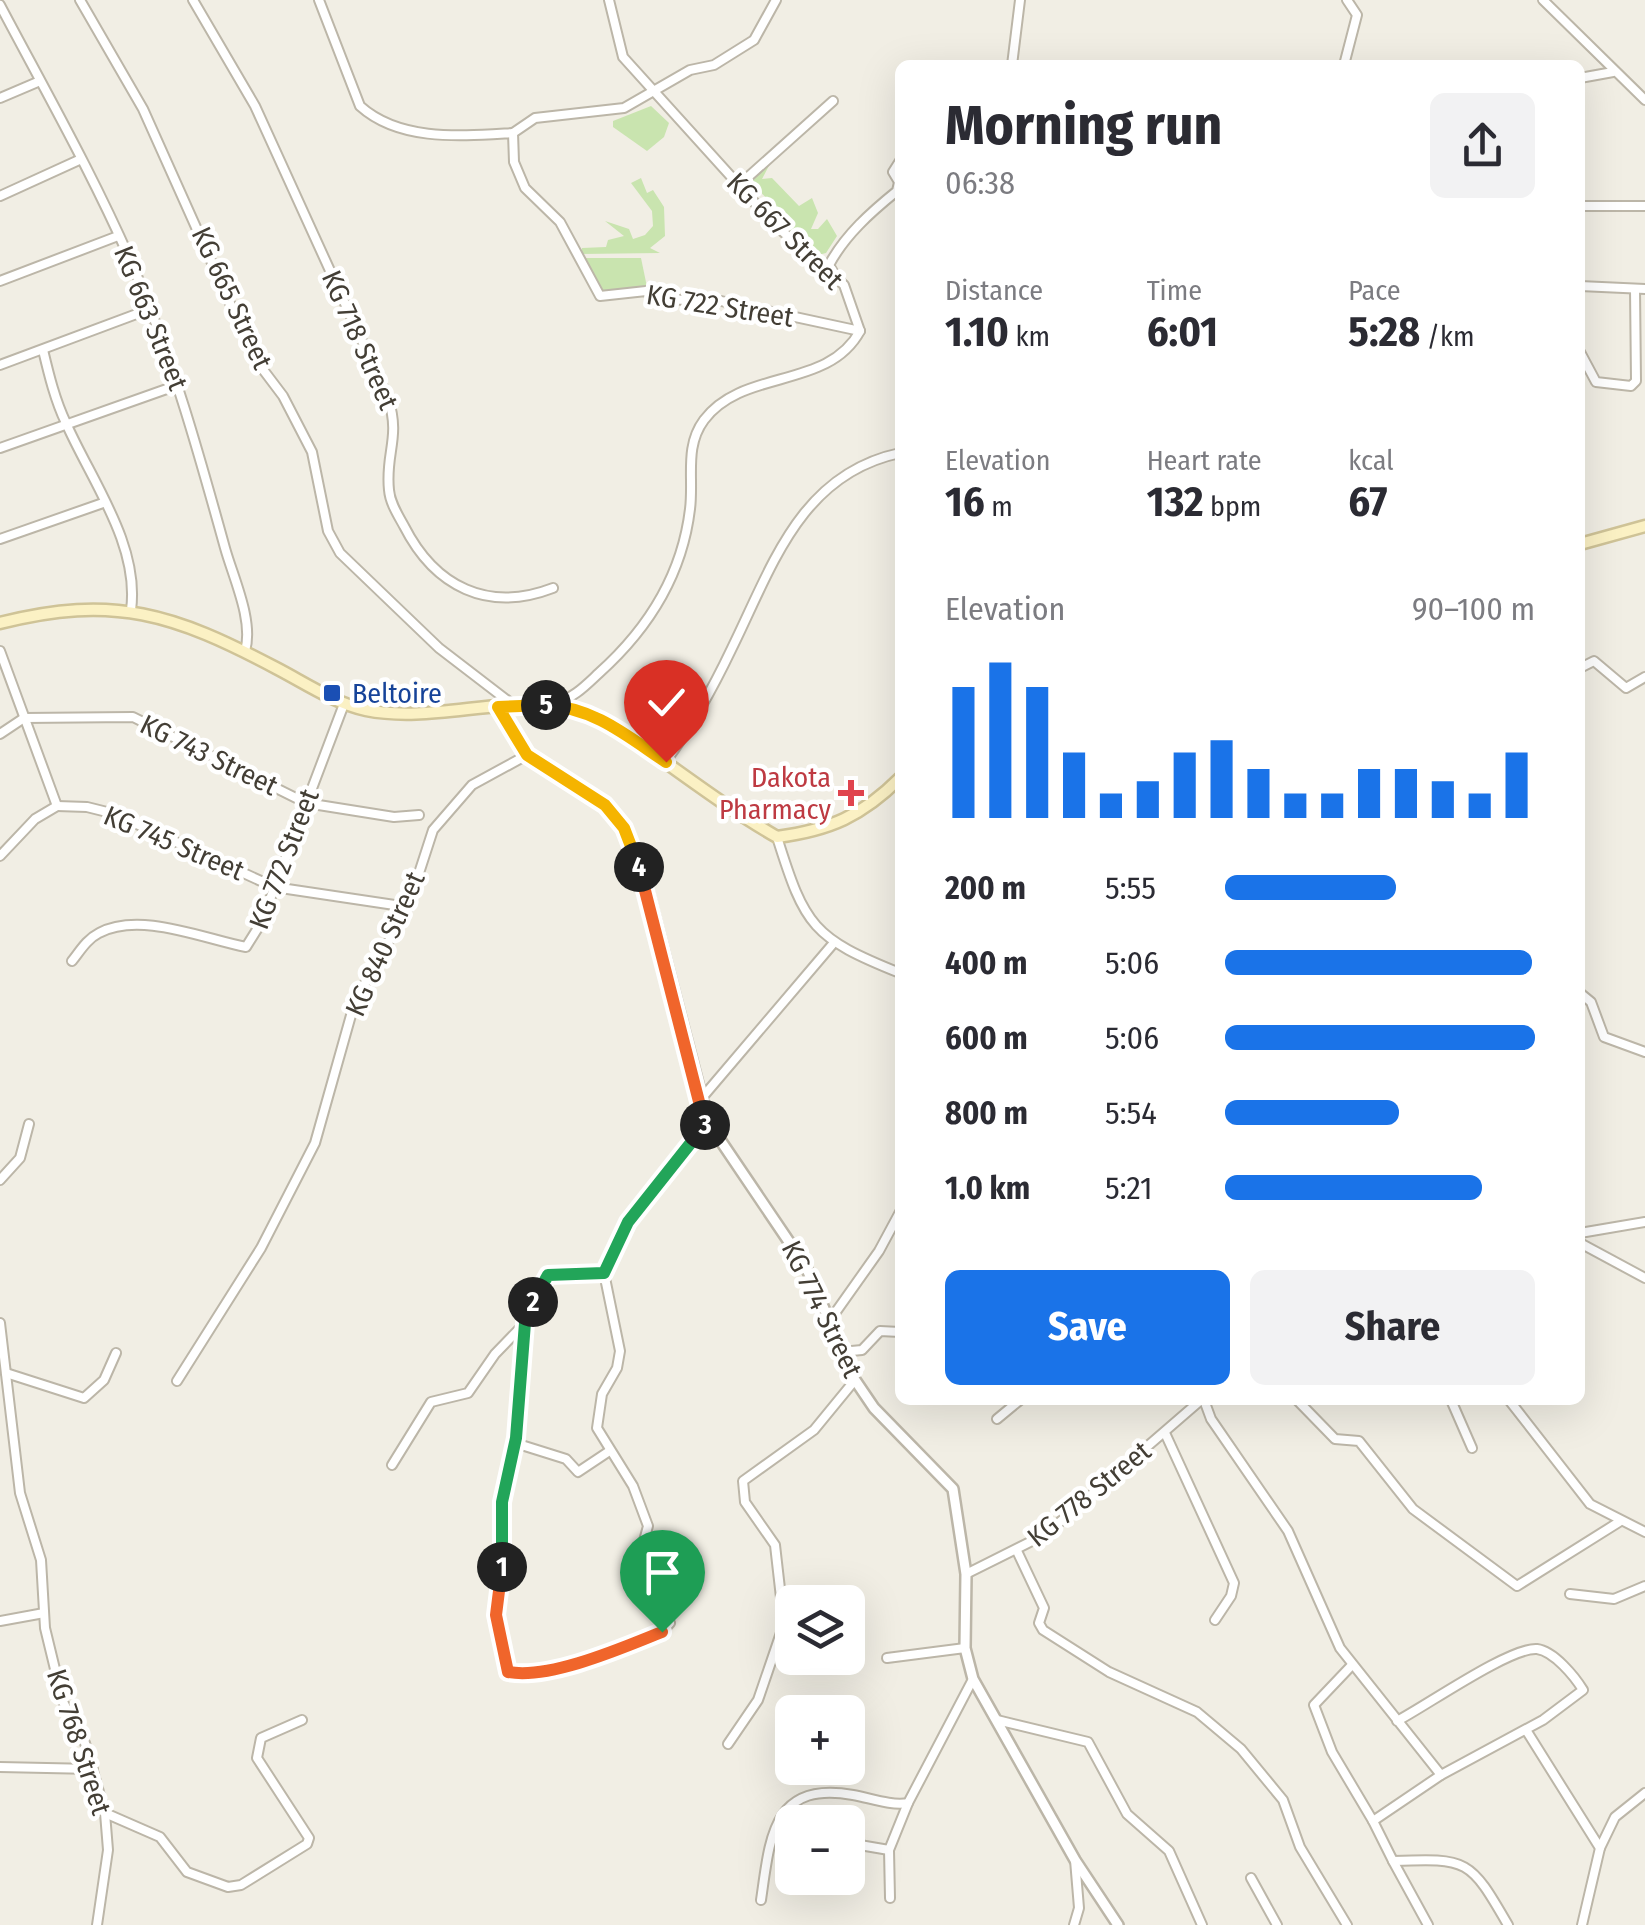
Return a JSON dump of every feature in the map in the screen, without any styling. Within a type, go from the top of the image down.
[{"type":"main road","points":[[1585,543],[1645,526]]},
{"type":"main road","points":[[0,622],[68,608],[132,610],[185,625],[245,651],[344,704],[394,713],[551,705],[610,723],[730,810],[777,837],[850,818],[870,808],[895,783]]},
{"type":"street","name":"KG 665 Street","points":[[80,0],[144,109],[255,359],[283,396],[312,452],[328,531],[340,552],[439,648],[515,707]]},
{"type":"street","name":"KG 718 Street","points":[[194,0],[255,106],[388,398],[396,429],[388,488],[412,541],[440,576],[470,593],[509,599],[552,588]]},
{"type":"street","points":[[319,0],[360,106],[374,118],[400,130],[513,133],[535,118],[624,108],[690,70],[737,53],[754,40],[776,0]]},
{"type":"street","name":"KG 667 Street","points":[[609,0],[623,57],[738,186],[844,285],[860,331]]},
{"type":"street","points":[[1013,60],[1020,0]]},
{"type":"street","points":[[1345,60],[1358,15],[1347,0]]},
{"type":"street","points":[[1543,0],[1645,100]]},
{"type":"street","name":"KG 663 Street","points":[[0,5],[118,236],[150,309],[178,385],[248,634],[245,651]]},
{"type":"street","points":[[1585,77],[1614,72]]},
{"type":"street","points":[[0,98],[40,81]]},
{"type":"street","points":[[738,186],[833,100]]},
{"type":"street","name":"KG 722 Street","points":[[513,133],[514,162],[525,188],[560,222],[600,296],[646,292],[656,299],[721,302],[860,331]]},
{"type":"street","points":[[0,196],[79,160]]},
{"type":"street","points":[[844,285],[829,265],[840,245],[858,230],[873,208],[895,193]]},
{"type":"street","points":[[1585,206],[1645,206]]},
{"type":"street","points":[[0,281],[118,236]]},
{"type":"street","points":[[1585,286],[1640,289],[1636,381],[1631,386],[1596,382],[1585,361]]},
{"type":"street","points":[[0,364],[150,309]]},
{"type":"street","points":[[551,705],[575,695],[615,659],[642,631],[664,596],[686,528],[692,443],[703,421],[741,392],[836,359],[860,331]]},
{"type":"street","points":[[42,350],[66,426],[125,555],[133,588],[132,610]]},
{"type":"street","points":[[0,448],[178,385]]},
{"type":"street","points":[[666,762],[690,729],[780,545],[805,510],[847,472],[895,455]]},
{"type":"street","points":[[0,539],[103,503]]},
{"type":"street","points":[[0,651],[57,806],[35,819],[0,856]]},
{"type":"street","points":[[1585,666],[1594,661],[1626,688],[1645,677]]},
{"type":"street","name":"KG 772 Street","points":[[72,961],[92,937],[124,926],[246,947],[274,887],[344,704]]},
{"type":"street","name":"KG 774 Street","points":[[498,707],[527,755],[605,805],[624,828],[646,884],[708,1122],[806,1267],[855,1380],[874,1408],[953,1488],[966,1574],[966,1648],[974,1679],[1075,1860],[1118,1925]]},
{"type":"street","name":"KG 743 Street","points":[[24,718],[133,717],[306,802],[394,817],[419,815]]},
{"type":"street","points":[[0,734],[24,718]]},
{"type":"street","name":"KG 840 Street","points":[[177,1381],[261,1248],[315,1143],[356,1001],[408,908],[434,830],[450,806],[472,785],[527,755]]},
{"type":"street","name":"KG 745 Street","points":[[57,806],[87,806],[115,814],[274,887],[408,908]]},
{"type":"street","points":[[777,837],[794,894],[832,944],[895,972]]},
{"type":"street","points":[[701,1099],[832,944]]},
{"type":"street","points":[[1585,998],[1591,1002],[1604,1037],[1645,1052]]},
{"type":"street","points":[[525,1323],[515,1443],[502,1502],[502,1567],[496,1615],[508,1672],[529,1673],[599,1656],[668,1626],[669,1620],[636,1570],[647,1541],[642,1504],[597,1428],[596,1416],[620,1351],[604,1273],[628,1222],[708,1122]]},
{"type":"street","points":[[0,1180],[20,1158],[29,1124]]},
{"type":"street","points":[[828,1323],[895,1221]]},
{"type":"street","points":[[1585,1232],[1645,1222]]},
{"type":"street","points":[[1585,1246],[1645,1278]]},
{"type":"street","points":[[392,1464],[431,1402],[468,1393],[495,1354],[525,1323],[548,1275],[604,1273]]},
{"type":"street","name":"KG 768 Street","points":[[0,1323],[20,1493],[41,1560],[44,1613],[62,1702],[85,1742],[105,1813],[108,1850],[97,1925]]},
{"type":"street","points":[[841,1352],[862,1350],[880,1331],[895,1332]]},
{"type":"street","points":[[6,1372],[84,1398],[104,1380],[116,1354]]},
{"type":"street","points":[[728,1744],[758,1700],[784,1624],[775,1546],[745,1502],[743,1481],[814,1430],[855,1380]]},
{"type":"street","points":[[998,1419],[1014,1405]]},
{"type":"street","name":"KG 778 Street","points":[[966,1574],[1046,1534],[1197,1405]]},
{"type":"street","points":[[1205,1405],[1211,1420],[1288,1532],[1329,1630],[1352,1665],[1441,1775]]},
{"type":"street","points":[[1301,1405],[1335,1439],[1358,1441],[1413,1510],[1517,1586],[1618,1522]]},
{"type":"street","points":[[1453,1405],[1472,1448]]},
{"type":"street","points":[[1513,1405],[1590,1504],[1618,1522],[1645,1532]]},
{"type":"street","points":[[1165,1433],[1204,1509],[1234,1583],[1216,1620]]},
{"type":"street","points":[[515,1443],[566,1459],[578,1472],[608,1452]]},
{"type":"street","points":[[1017,1550],[1044,1608],[1040,1624],[1043,1630],[1109,1672],[1197,1712],[1268,1779],[1290,1814],[1300,1847],[1348,1925]]},
{"type":"street","points":[[1570,1594],[1614,1599],[1645,1586]]},
{"type":"street","points":[[0,1622],[44,1613]]},
{"type":"street","points":[[887,1658],[966,1648]]},
{"type":"street","points":[[1373,1820],[1441,1775],[1526,1730],[1584,1690],[1541,1650],[1517,1654],[1397,1721]]},
{"type":"street","points":[[1352,1665],[1314,1705],[1332,1752],[1428,1925]]},
{"type":"street","points":[[890,1898],[888,1850],[908,1802],[974,1679]]},
{"type":"street","points":[[105,1813],[160,1837],[187,1872],[228,1887],[241,1885],[307,1844],[310,1838],[257,1758],[261,1738],[302,1720]]},
{"type":"street","points":[[996,1720],[1088,1742],[1127,1814],[1169,1851],[1202,1925]]},
{"type":"street","points":[[1526,1730],[1600,1848]]},
{"type":"street","points":[[0,1768],[93,1770]]},
{"type":"street","points":[[762,1900],[776,1817],[793,1803],[827,1792],[908,1802]]},
{"type":"street","points":[[1592,1925],[1584,1921],[1600,1848],[1621,1810],[1645,1793]]},
{"type":"street","points":[[865,1846],[888,1850]]},
{"type":"street","points":[[1074,1925],[1079,1908],[1075,1860]]},
{"type":"street","points":[[1393,1861],[1462,1862],[1508,1925]]},
{"type":"street","points":[[1251,1878],[1277,1925]]},
{"type":"green space","points":[[651,106],[669,123],[664,137],[647,151],[613,127],[613,121]]},
{"type":"green space","points":[[772,160],[762,179],[772,178],[799,206],[812,198],[818,213],[811,229],[818,229],[827,219],[837,236],[826,253],[810,257],[810,245],[799,242],[804,237],[791,238],[784,223],[774,224],[773,215],[764,210],[769,201],[751,182]]},
{"type":"green space","points":[[641,178],[647,193],[653,190],[664,207],[665,236],[650,248],[660,253],[581,254],[582,248],[606,247],[608,240],[624,236],[605,221],[629,229],[633,239],[645,235],[653,226],[652,211],[631,183]]},
{"type":"green space","points":[[585,258],[641,258],[647,287],[603,291]]},
{"type":"place","name":"Beltoire","points":[[332,693]]},
{"type":"place","name":"Dakota Pharmacy","points":[[851,793]]},
{"type":"route","points":[[662,1632],[599,1656],[513,1674],[505,1665],[500,1640],[496,1599],[502,1567],[502,1502],[516,1438],[525,1323],[548,1275],[604,1273],[628,1222],[708,1122],[678,1020],[646,884],[624,828],[605,805],[527,755],[498,707],[551,705],[594,715],[666,762]]}]
